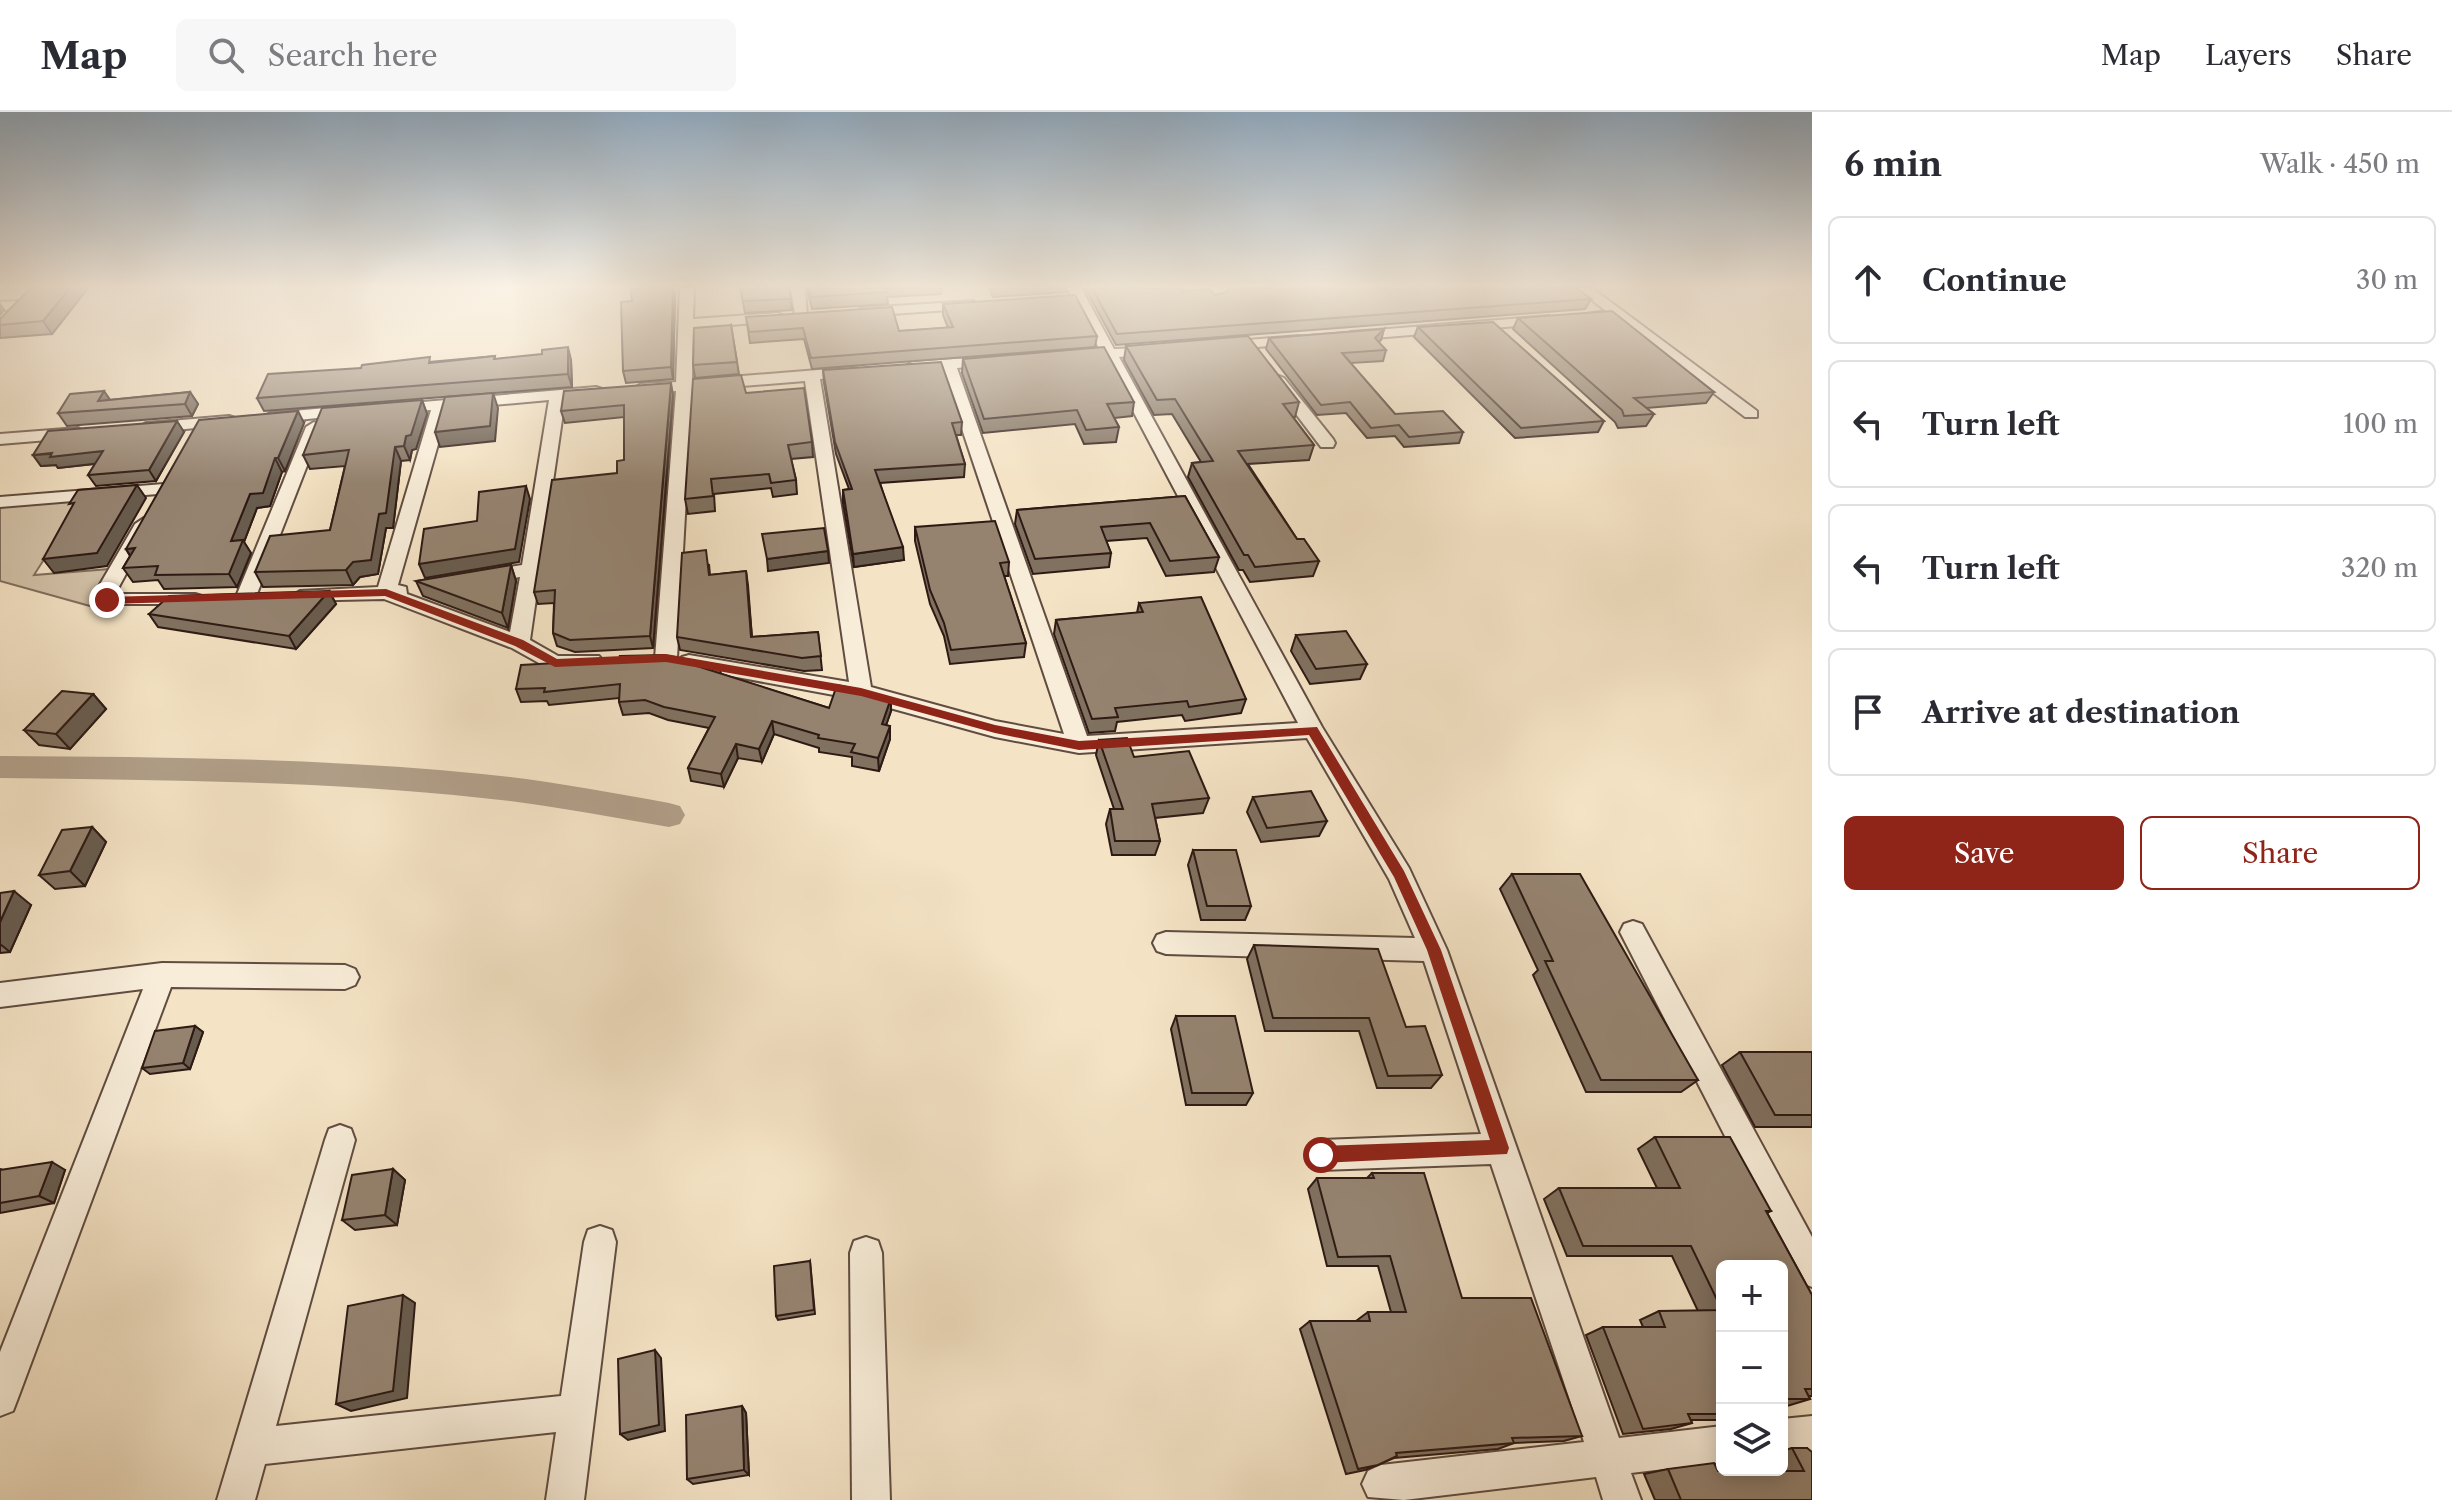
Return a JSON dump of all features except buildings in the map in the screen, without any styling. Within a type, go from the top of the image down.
[{"type":"street","points":[[685,353],[659,658],[861,692],[995,729],[1079,745],[1313,730]]},
{"type":"street","points":[[1065,356],[1124,353]]},
{"type":"street","points":[[1240,353],[1260,356],[1270,353]]},
{"type":"street","points":[[1670,353],[1751,414]]},
{"type":"street","points":[[1109,354],[1313,730],[1400,875],[1434,950],[1622,1500]]},
{"type":"street","points":[[1260,356],[1327,443]]},
{"type":"street","points":[[902,368],[1007,360]]},
{"type":"street","points":[[948,364],[1079,745]]},
{"type":"street","points":[[123,429],[872,371]]},
{"type":"street","points":[[812,376],[861,692]]},
{"type":"street","points":[[519,643],[558,395]]},
{"type":"street","points":[[386,593],[441,404]]},
{"type":"street","points":[[245,599],[320,414]]},
{"type":"street","points":[[186,450],[201,423]]},
{"type":"street","points":[[0,439],[93,432]]},
{"type":"street","points":[[0,502],[168,483],[105,597],[111,602],[386,593],[430,586]]},
{"type":"street","points":[[459,581],[532,569]]},
{"type":"street","points":[[386,593],[519,643],[555,663],[609,661]]},
{"type":"street","points":[[1633,932],[1812,1270]]},
{"type":"street","points":[[1166,943],[1434,950]]},
{"type":"street","points":[[0,995],[162,975],[345,977]]},
{"type":"street","points":[[0,1398],[162,975]]},
{"type":"street","points":[[236,1500],[340,1140]]},
{"type":"street","points":[[1321,1155],[1501,1148]]},
{"type":"street","points":[[565,1500],[600,1242]]},
{"type":"street","points":[[866,1253],[871,1500]]},
{"type":"street","points":[[252,1447],[577,1412]]},
{"type":"street","points":[[1788,1436],[1812,1434]]},
{"type":"street","points":[[1381,1484],[1716,1445]]},
{"type":"shaded area","points":[[82,500],[34,575],[110,569],[90,606],[0,581],[0,507]]},
{"type":"waterway","points":[[0,767],[181,769],[424,780],[507,789],[669,815]]},
{"type":"route","points":[[107,600],[245,599],[386,593],[519,643],[555,663],[666,658],[861,692],[995,729],[1079,745],[1313,730],[1400,875],[1434,950],[1501,1148],[1321,1155]]}]
